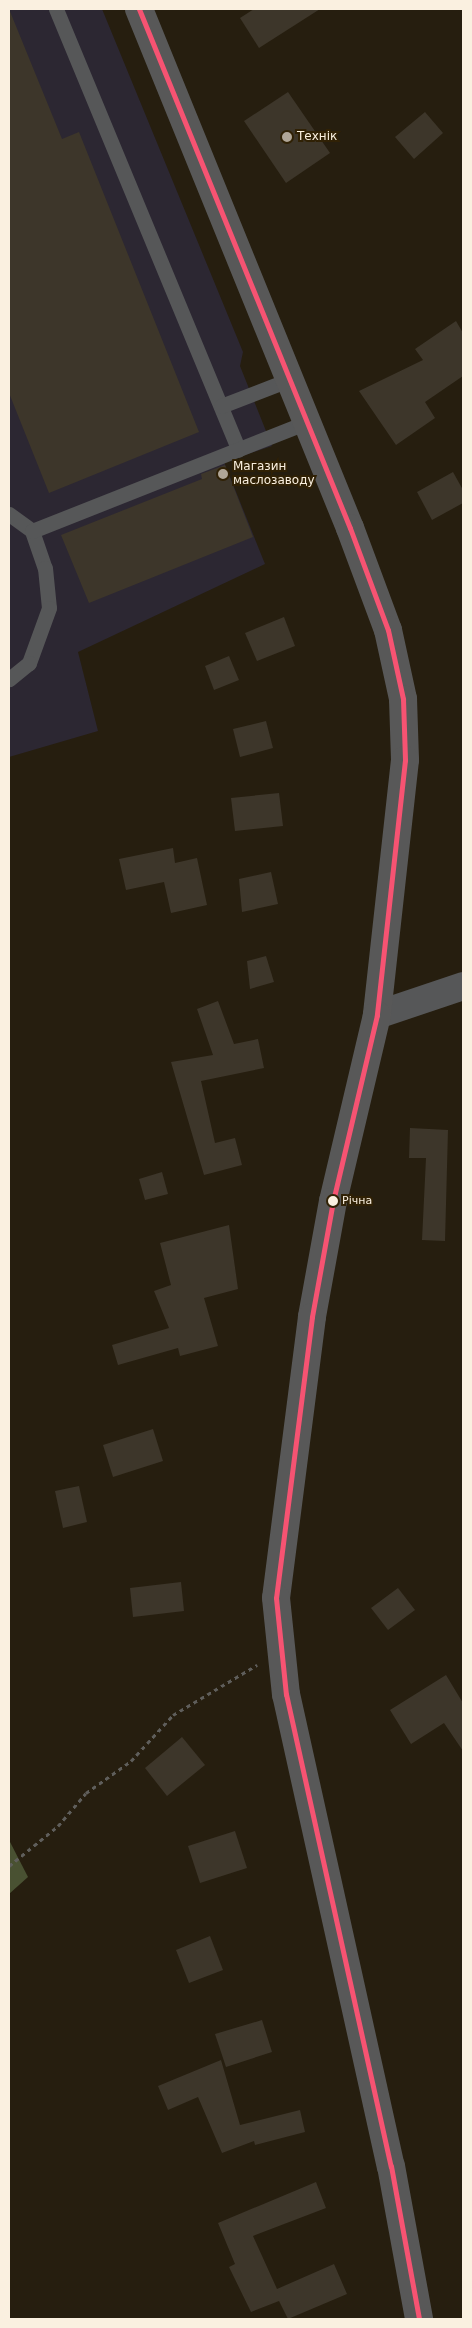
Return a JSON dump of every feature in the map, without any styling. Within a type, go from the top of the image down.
[{"type":"street","points":[[139,9],[291,379],[388,630],[403,699],[405,760],[378,1015],[334,1201],[312,1317],[276,1598],[286,1694],[391,2166],[418,2319]]},
{"type":"street","points":[[378,1015],[463,986]]},
{"type":"lane","points":[[56,9],[238,450]]},
{"type":"lane","points":[[221,406],[291,379]]},
{"type":"lane","points":[[32,531],[308,422]]},
{"type":"lane","points":[[9,514],[32,531],[45,568],[49,608],[29,663],[9,678]]},
{"type":"path","points":[[9,1866],[58,1826],[86,1793],[131,1761],[173,1716],[260,1663]]},
{"type":"shaded area","points":[[9,9],[102,9],[243,352],[240,366],[272,446],[224,462],[265,564],[78,652],[98,731],[9,757]]},
{"type":"green space","points":[[9,1840],[28,1877],[9,1894]]},
{"type":"building","points":[[9,9],[62,139],[79,132],[199,432],[49,493],[9,393]]},
{"type":"building","points":[[254,9],[320,9],[259,48],[240,18]]},
{"type":"building","name":"Технік","points":[[288,92],[330,153],[286,183],[244,121]]},
{"type":"building","points":[[425,112],[443,133],[414,159],[395,137]]},
{"type":"building","points":[[456,321],[463,333],[463,376],[425,402],[435,418],[396,445],[359,391],[423,360],[415,349]]},
{"type":"building","points":[[225,465],[253,537],[89,603],[61,535],[202,479],[201,474]]},
{"type":"building","points":[[453,472],[463,490],[463,503],[432,520],[417,492]]},
{"type":"building","points":[[284,617],[295,646],[257,661],[245,633]]},
{"type":"building","points":[[229,656],[239,680],[214,690],[205,666]]},
{"type":"building","points":[[266,721],[273,748],[240,757],[233,729]]},
{"type":"building","points":[[279,793],[283,826],[235,831],[231,798]]},
{"type":"building","points":[[173,848],[175,863],[197,858],[207,905],[171,913],[164,882],[126,890],[119,859]]},
{"type":"building","points":[[271,872],[278,904],[242,912],[239,879]]},
{"type":"building","points":[[266,956],[274,982],[250,989],[247,961]]},
{"type":"building","points":[[218,1001],[234,1044],[258,1039],[264,1068],[201,1081],[215,1143],[235,1138],[242,1165],[204,1175],[171,1062],[213,1055],[197,1009]]},
{"type":"building","points":[[410,1128],[448,1130],[445,1241],[422,1240],[426,1158],[409,1158]]},
{"type":"building","points":[[162,1172],[168,1194],[145,1200],[139,1179]]},
{"type":"building","points":[[229,1225],[238,1289],[204,1298],[218,1346],[180,1356],[178,1348],[118,1365],[112,1345],[169,1328],[154,1291],[171,1285],[160,1243]]},
{"type":"building","points":[[153,1429],[163,1461],[113,1477],[103,1445]]},
{"type":"building","points":[[79,1486],[87,1522],[63,1528],[55,1491]]},
{"type":"building","points":[[181,1582],[184,1611],[133,1617],[130,1588]]},
{"type":"building","points":[[398,1588],[415,1610],[388,1630],[371,1608]]},
{"type":"building","points":[[446,1675],[463,1703],[463,1751],[444,1723],[411,1744],[390,1710]]},
{"type":"building","points":[[182,1737],[205,1765],[167,1796],[145,1768]]},
{"type":"building","points":[[235,1831],[247,1868],[200,1883],[188,1846]]},
{"type":"building","points":[[210,1936],[223,1970],[189,1983],[176,1950]]},
{"type":"building","points":[[262,2020],[272,2052],[226,2067],[215,2034]]},
{"type":"building","points":[[221,2060],[240,2125],[300,2110],[305,2132],[255,2145],[254,2141],[222,2153],[198,2097],[168,2110],[158,2086]]},
{"type":"building","points":[[316,2182],[326,2208],[253,2236],[277,2289],[334,2264],[347,2294],[288,2319],[279,2301],[251,2312],[229,2267],[235,2264],[218,2223]]},
{"type":"transit line","points":[[139,9],[350,528],[388,630],[403,699],[405,760],[377,1015],[333,1201],[312,1317],[276,1598],[286,1694],[391,2166],[419,2319]]},
{"type":"place","name":"Технік","points":[[287,137]]},
{"type":"place","name":"Магазин маслозаводу","points":[[223,474]]},
{"type":"place","name":"Річна","points":[[333,1201]]}]
